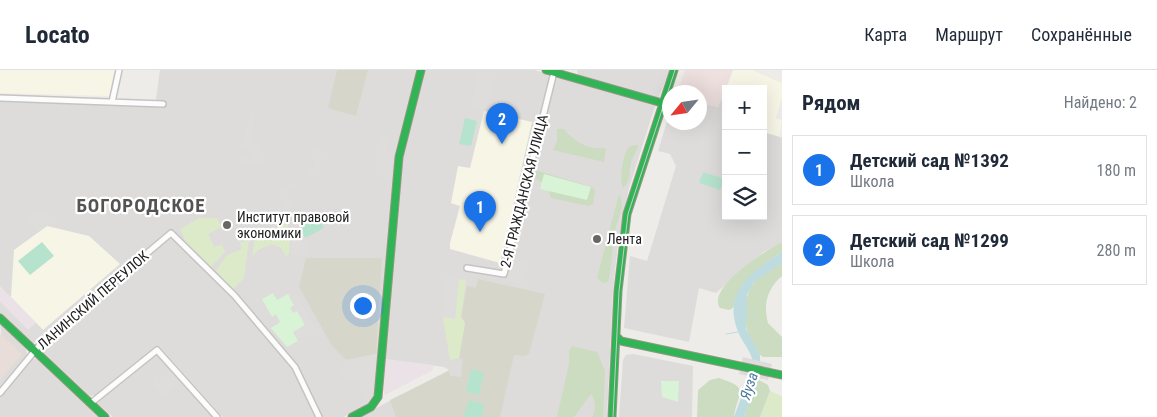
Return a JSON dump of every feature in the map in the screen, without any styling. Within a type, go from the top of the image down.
[{"type":"street","points":[[112,102],[119,70]]},
{"type":"street","points":[[352,417],[376,404],[400,157],[421,70]]},
{"type":"street","points":[[669,85],[674,70]]},
{"type":"street","points":[[550,71],[570,73],[662,103],[627,214],[620,262],[612,417]]},
{"type":"street","name":"2-Я ГРАЖДАНСКАЯ УЛИЦА","points":[[467,268],[504,274],[507,252],[550,71]]},
{"type":"street","points":[[0,98],[163,104]]},
{"type":"street","name":"ЛАНИНСКИЙ ПЕРЕУЛОК","points":[[0,393],[43,341],[171,233],[234,295],[295,367],[319,417]]},
{"type":"street","points":[[0,318],[105,417]]},
{"type":"street","points":[[616,336],[622,340],[782,374]]},
{"type":"street","points":[[616,354],[621,347],[644,345]]},
{"type":"street","points":[[91,403],[157,350],[217,417]]},
{"type":"shaded area","points":[[0,70],[115,70],[109,96],[0,93]]},
{"type":"shaded area","points":[[160,70],[417,70],[396,158],[375,397],[370,405],[343,417],[322,417],[297,365],[236,293],[171,229],[31,345],[0,315],[0,102],[155,106]]},
{"type":"shaded area","points":[[337,70],[368,70],[356,116],[328,108]]},
{"type":"shaded area","points":[[424,70],[534,70],[545,73],[550,78],[503,254],[508,262],[554,80],[559,78],[655,106],[629,188],[618,243],[613,290],[607,417],[359,417],[449,370],[444,367],[384,359],[403,158]]},
{"type":"shaded area","points":[[478,70],[496,72],[487,110],[470,106]]},
{"type":"shaded area","points":[[577,70],[670,70],[664,85],[662,85],[658,99],[578,76]]},
{"type":"shaded area","points":[[685,70],[733,70],[727,85],[722,85],[722,97],[718,107],[707,104],[707,85],[680,85]]},
{"type":"shaded area","points":[[733,70],[753,70],[782,83],[782,99],[776,118],[782,120],[780,137],[782,138],[782,242],[762,253],[716,293],[699,288],[689,342],[624,328],[630,256],[647,261],[676,166],[670,154],[658,151],[664,130],[707,130],[707,104],[718,107],[722,98],[722,220],[767,220],[767,85],[727,85]]},
{"type":"shaded area","points":[[733,70],[753,70],[782,83],[782,99],[776,118],[782,120],[780,137],[767,133],[767,85],[727,85]]},
{"type":"shaded area","points":[[484,111],[532,122],[500,263],[450,249],[460,206],[451,203],[458,166],[470,168]]},
{"type":"shaded area","points":[[251,112],[256,113],[250,141],[256,143],[264,155],[263,167],[246,163],[245,166],[237,165],[238,156],[250,158],[252,149],[240,146],[242,139],[244,139]]},
{"type":"shaded area","points":[[380,133],[389,135],[386,151],[394,154],[390,180],[375,176],[378,154],[376,153]]},
{"type":"shaded area","points":[[312,149],[327,151],[327,160],[320,160],[319,174],[306,178],[308,167],[313,167]]},
{"type":"shaded area","points":[[298,181],[300,187],[287,191],[292,207],[284,210],[276,189]]},
{"type":"shaded area","points":[[43,210],[47,214],[59,217],[56,225],[50,224],[37,233],[28,216]]},
{"type":"shaded area","points":[[301,215],[305,222],[297,227],[311,253],[290,256],[291,230],[288,222]]},
{"type":"shaded area","points":[[47,226],[89,236],[120,264],[43,330],[11,297],[14,250]]},
{"type":"shaded area","points":[[171,237],[232,298],[293,368],[317,417],[223,417],[160,347],[96,395],[90,396],[41,350],[44,344]]},
{"type":"shaded area","points":[[306,258],[382,258],[376,354],[346,360],[332,346],[299,287]]},
{"type":"shaded area","points":[[511,259],[528,263],[523,285],[506,281]]},
{"type":"shaded area","points":[[444,275],[459,279],[455,319],[443,317]]},
{"type":"shaded area","points":[[478,279],[545,294],[529,354],[524,356],[514,355],[500,417],[396,417],[390,400],[449,371],[450,376],[461,377],[463,359],[459,358],[465,323],[461,317],[467,286],[476,288]]},
{"type":"shaded area","points":[[0,286],[36,323],[28,330],[0,302]]},
{"type":"shaded area","points":[[296,294],[317,330],[299,340],[294,332],[306,326],[290,298]]},
{"type":"shaded area","points":[[0,302],[28,330],[36,323],[43,330],[31,341],[0,312]]},
{"type":"shaded area","points":[[0,324],[26,349],[27,355],[0,388],[0,380],[7,370]]},
{"type":"shaded area","points":[[0,333],[22,354],[0,380]]},
{"type":"shaded area","points":[[376,354],[374,396],[371,401],[366,401],[357,382],[340,376],[346,360]]},
{"type":"shaded area","points":[[633,354],[693,366],[692,417],[619,417],[623,360],[626,355]]},
{"type":"shaded area","points":[[155,355],[160,355],[216,417],[113,417],[98,404],[100,398]]},
{"type":"shaded area","points":[[33,359],[37,359],[99,417],[0,417],[0,398]]},
{"type":"shaded area","points":[[384,359],[433,365],[433,370],[385,395],[382,388]]},
{"type":"shaded area","points":[[171,371],[180,382],[164,396],[150,380],[156,375],[160,380]]},
{"type":"green space","points":[[465,118],[477,121],[471,146],[459,144]]},
{"type":"green space","points":[[557,129],[564,129],[577,141],[587,146],[606,148],[604,162],[553,150],[557,141]]},
{"type":"green space","points":[[637,145],[638,147],[631,162],[629,180],[623,188],[623,161],[629,147]]},
{"type":"green space","points":[[535,170],[592,187],[595,191],[593,204],[588,206],[551,198],[546,185],[535,178]]},
{"type":"green space","points":[[703,172],[722,178],[720,190],[699,183]]},
{"type":"green space","points":[[544,174],[591,187],[587,200],[540,189]]},
{"type":"green space","points":[[619,194],[622,204],[614,235],[608,282],[603,283],[597,278]]},
{"type":"green space","points":[[318,217],[324,228],[305,238],[300,228]]},
{"type":"green space","points":[[200,218],[217,218],[221,227],[208,234],[214,247],[222,245],[225,252],[211,267],[184,240],[180,229]]},
{"type":"green space","points":[[287,224],[290,231],[289,254],[286,256],[281,248],[272,244],[258,250],[252,257],[255,237]]},
{"type":"green space","points":[[249,239],[244,278],[233,289],[216,271],[226,256],[242,249],[240,243]]},
{"type":"green space","points":[[42,242],[54,256],[30,275],[18,261]]},
{"type":"green space","points":[[782,242],[782,252],[752,276],[740,291],[733,308],[729,310],[720,308],[718,300],[729,280],[752,261]]},
{"type":"green space","points":[[782,263],[782,276],[770,292],[766,309],[768,323],[782,337],[782,357],[763,357],[751,343],[746,322],[746,301],[756,280]]},
{"type":"green space","points":[[459,279],[466,280],[461,317],[465,323],[459,358],[450,360],[443,317],[455,318]]},
{"type":"green space","points":[[273,293],[277,300],[288,294],[294,305],[290,308],[293,313],[297,311],[305,325],[293,332],[298,341],[287,347],[271,328],[280,322],[276,314],[272,317],[262,299]]},
{"type":"green space","points":[[572,346],[597,352],[605,371],[603,417],[592,417],[595,406],[591,394],[574,417],[557,417],[569,364],[569,351]]},
{"type":"green space","points":[[471,369],[484,372],[479,395],[466,392]]},
{"type":"green space","points":[[719,378],[739,388],[740,392],[734,417],[697,417],[698,390],[710,380]]},
{"type":"green space","points":[[757,379],[768,385],[770,391],[760,417],[744,417]]},
{"type":"green space","points":[[661,381],[679,381],[678,402],[662,397]]},
{"type":"green space","points":[[770,391],[782,396],[782,417],[760,417]]},
{"type":"green space","points":[[469,400],[484,404],[482,417],[463,417]]},
{"type":"water","name":"Яуза","points":[[782,252],[782,263],[754,282],[747,295],[746,329],[760,355],[760,362],[756,384],[744,417],[734,417],[753,366],[752,357],[739,334],[734,320],[736,296],[750,276]]},
{"type":"pier","points":[[743,357],[772,364],[768,380],[739,374]]},
{"type":"waterway","points":[[744,309],[764,327]]},
{"type":"waterway","points":[[726,334],[738,332]]},
{"type":"tram line","points":[[613,417],[619,291],[628,214],[675,70]]},
{"type":"traffic: fast","points":[[352,417],[371,407],[378,397],[399,157],[421,70]]},
{"type":"traffic: fast","points":[[546,70],[662,103]]},
{"type":"traffic: fast","points":[[612,417],[618,291],[627,214],[674,70]]},
{"type":"traffic: fast","points":[[0,318],[105,417]]},
{"type":"traffic: fast","points":[[616,336],[621,341],[782,375]]},
{"type":"place","name":"Детский сад №1299","points":[[502,144]]},
{"type":"place","name":"Институт правовой экономики","points":[[227,225]]},
{"type":"place","name":"Детский сад №1392","points":[[480,232]]},
{"type":"place","name":"Лента","points":[[597,239]]},
{"type":"district","name":"БОГОРОДСКОЕ","points":[[141,205]]}]
